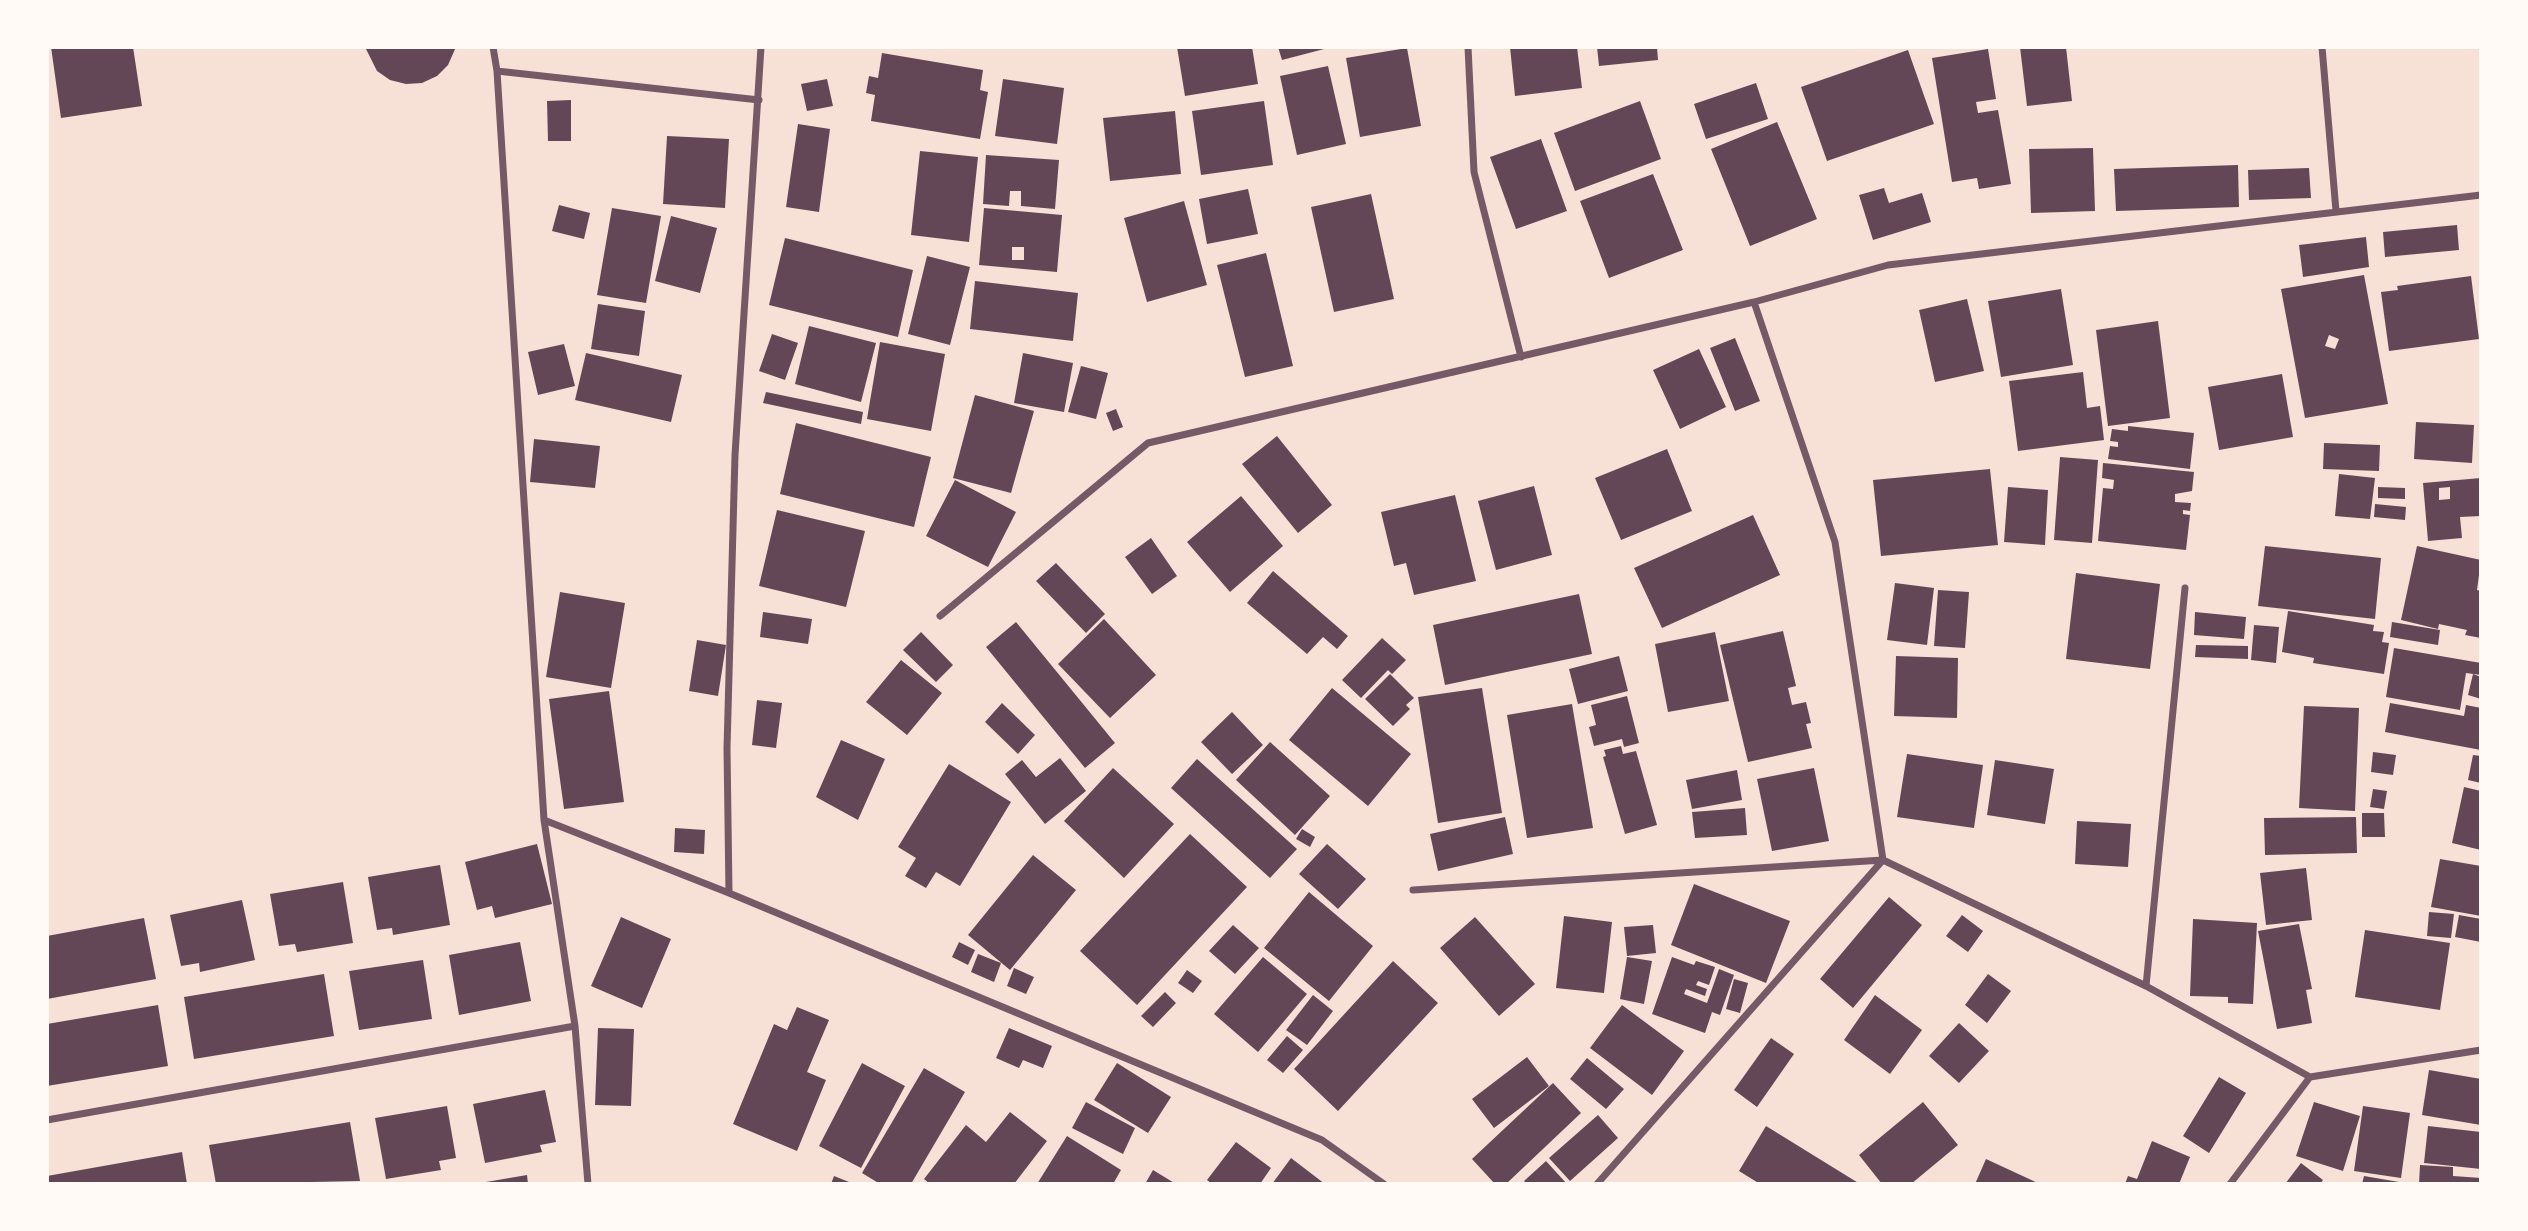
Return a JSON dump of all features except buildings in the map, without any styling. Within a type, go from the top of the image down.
[{"type":"street","points":[[493,47],[498,71],[544,820],[575,1026],[588,1184]]},
{"type":"street","points":[[729,893],[727,748],[735,455],[760,100],[761,47]]},
{"type":"street","points":[[1468,47],[1474,172],[1521,357]]},
{"type":"street","points":[[2322,47],[2336,211]]},
{"type":"street","points":[[498,71],[760,100]]},
{"type":"street","points":[[940,616],[1148,443],[1754,302],[1888,265],[2481,195]]},
{"type":"street","points":[[1754,302],[1835,542],[1883,860]]},
{"type":"street","points":[[2147,986],[2185,588]]},
{"type":"street","points":[[544,820],[729,893],[1322,1140],[1384,1184]]},
{"type":"street","points":[[1597,1184],[1883,860]]},
{"type":"street","points":[[1413,890],[1883,860],[2147,986],[2311,1077],[2481,1050]]},
{"type":"street","points":[[47,1120],[575,1026]]},
{"type":"street","points":[[2230,1184],[2311,1077]]}]
